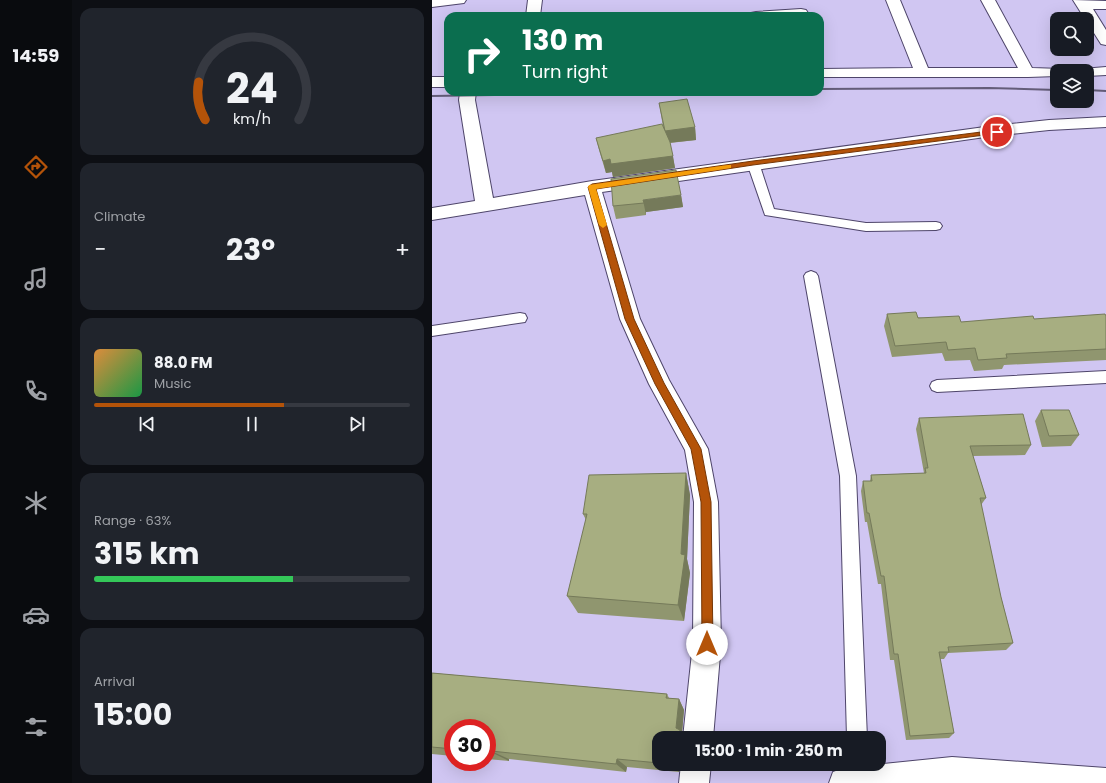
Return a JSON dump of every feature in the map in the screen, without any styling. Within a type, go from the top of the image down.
[{"type":"street","points":[[432,3],[459,0]]},
{"type":"street","points":[[534,12],[535,0]]},
{"type":"street","points":[[893,0],[923,74]]},
{"type":"street","points":[[988,0],[1028,73]]},
{"type":"street","points":[[1082,2],[1106,5]]},
{"type":"street","points":[[1082,2],[1106,40]]},
{"type":"street","points":[[786,12],[801,10]]},
{"type":"street","points":[[824,73],[923,74],[1050,72]]},
{"type":"street","points":[[1094,72],[1106,72]]},
{"type":"street","points":[[432,82],[444,82]]},
{"type":"street","points":[[468,96],[485,205]]},
{"type":"street","points":[[432,214],[592,187],[753,163],[1052,125],[1106,122]]},
{"type":"street","points":[[592,187],[630,319],[660,384],[696,449],[698,456],[706,502],[707,636],[699,731]]},
{"type":"street","points":[[694,783],[695,771]]},
{"type":"street","points":[[853,776],[1106,783]]},
{"type":"lane","points":[[753,163],[769,212],[866,227],[936,226]]},
{"type":"lane","points":[[811,276],[848,476],[857,731]]},
{"type":"lane","points":[[432,331],[520,318]]},
{"type":"lane","points":[[937,386],[1106,377]]},
{"type":"building","points":[[687,99],[695,127],[665,131],[659,103]]},
{"type":"building","points":[[662,124],[670,142],[673,156],[611,164],[610,159],[603,161],[596,138]]},
{"type":"building","points":[[676,170],[681,195],[643,200],[644,203],[613,206],[611,179]]},
{"type":"building","points":[[916,312],[918,318],[959,316],[961,322],[1033,316],[1034,319],[1105,314],[1106,349],[1006,354],[1007,358],[978,360],[975,348],[948,350],[946,342],[895,346],[887,314]]},
{"type":"building","points":[[1041,410],[1069,410],[1079,435],[1049,436]]},
{"type":"building","points":[[1023,414],[1031,445],[970,446],[986,498],[980,498],[1001,597],[1013,643],[948,647],[949,652],[939,652],[954,733],[910,736],[898,654],[894,654],[884,576],[881,576],[869,513],[867,513],[863,481],[872,481],[871,475],[926,473],[925,468],[928,468],[919,418]]},
{"type":"building","points":[[686,473],[681,554],[685,555],[678,605],[567,596],[587,514],[583,514],[589,475]]},
{"type":"building","points":[[432,673],[667,694],[666,698],[679,699],[676,728],[680,731],[652,731],[652,762],[617,759],[616,764],[496,752],[496,719],[444,719],[444,748],[432,747]]},
{"type":"railway","points":[[824,89],[989,88],[1050,90]]},
{"type":"railway","points":[[1094,90],[1106,91]]},
{"type":"railway","points":[[432,96],[444,96]]},
{"type":"slow traffic","points":[[603,225],[592,187],[728,167]]},
{"type":"route","points":[[707,644],[706,502],[696,449],[660,384],[630,319],[592,187],[753,163],[997,132]]}]
